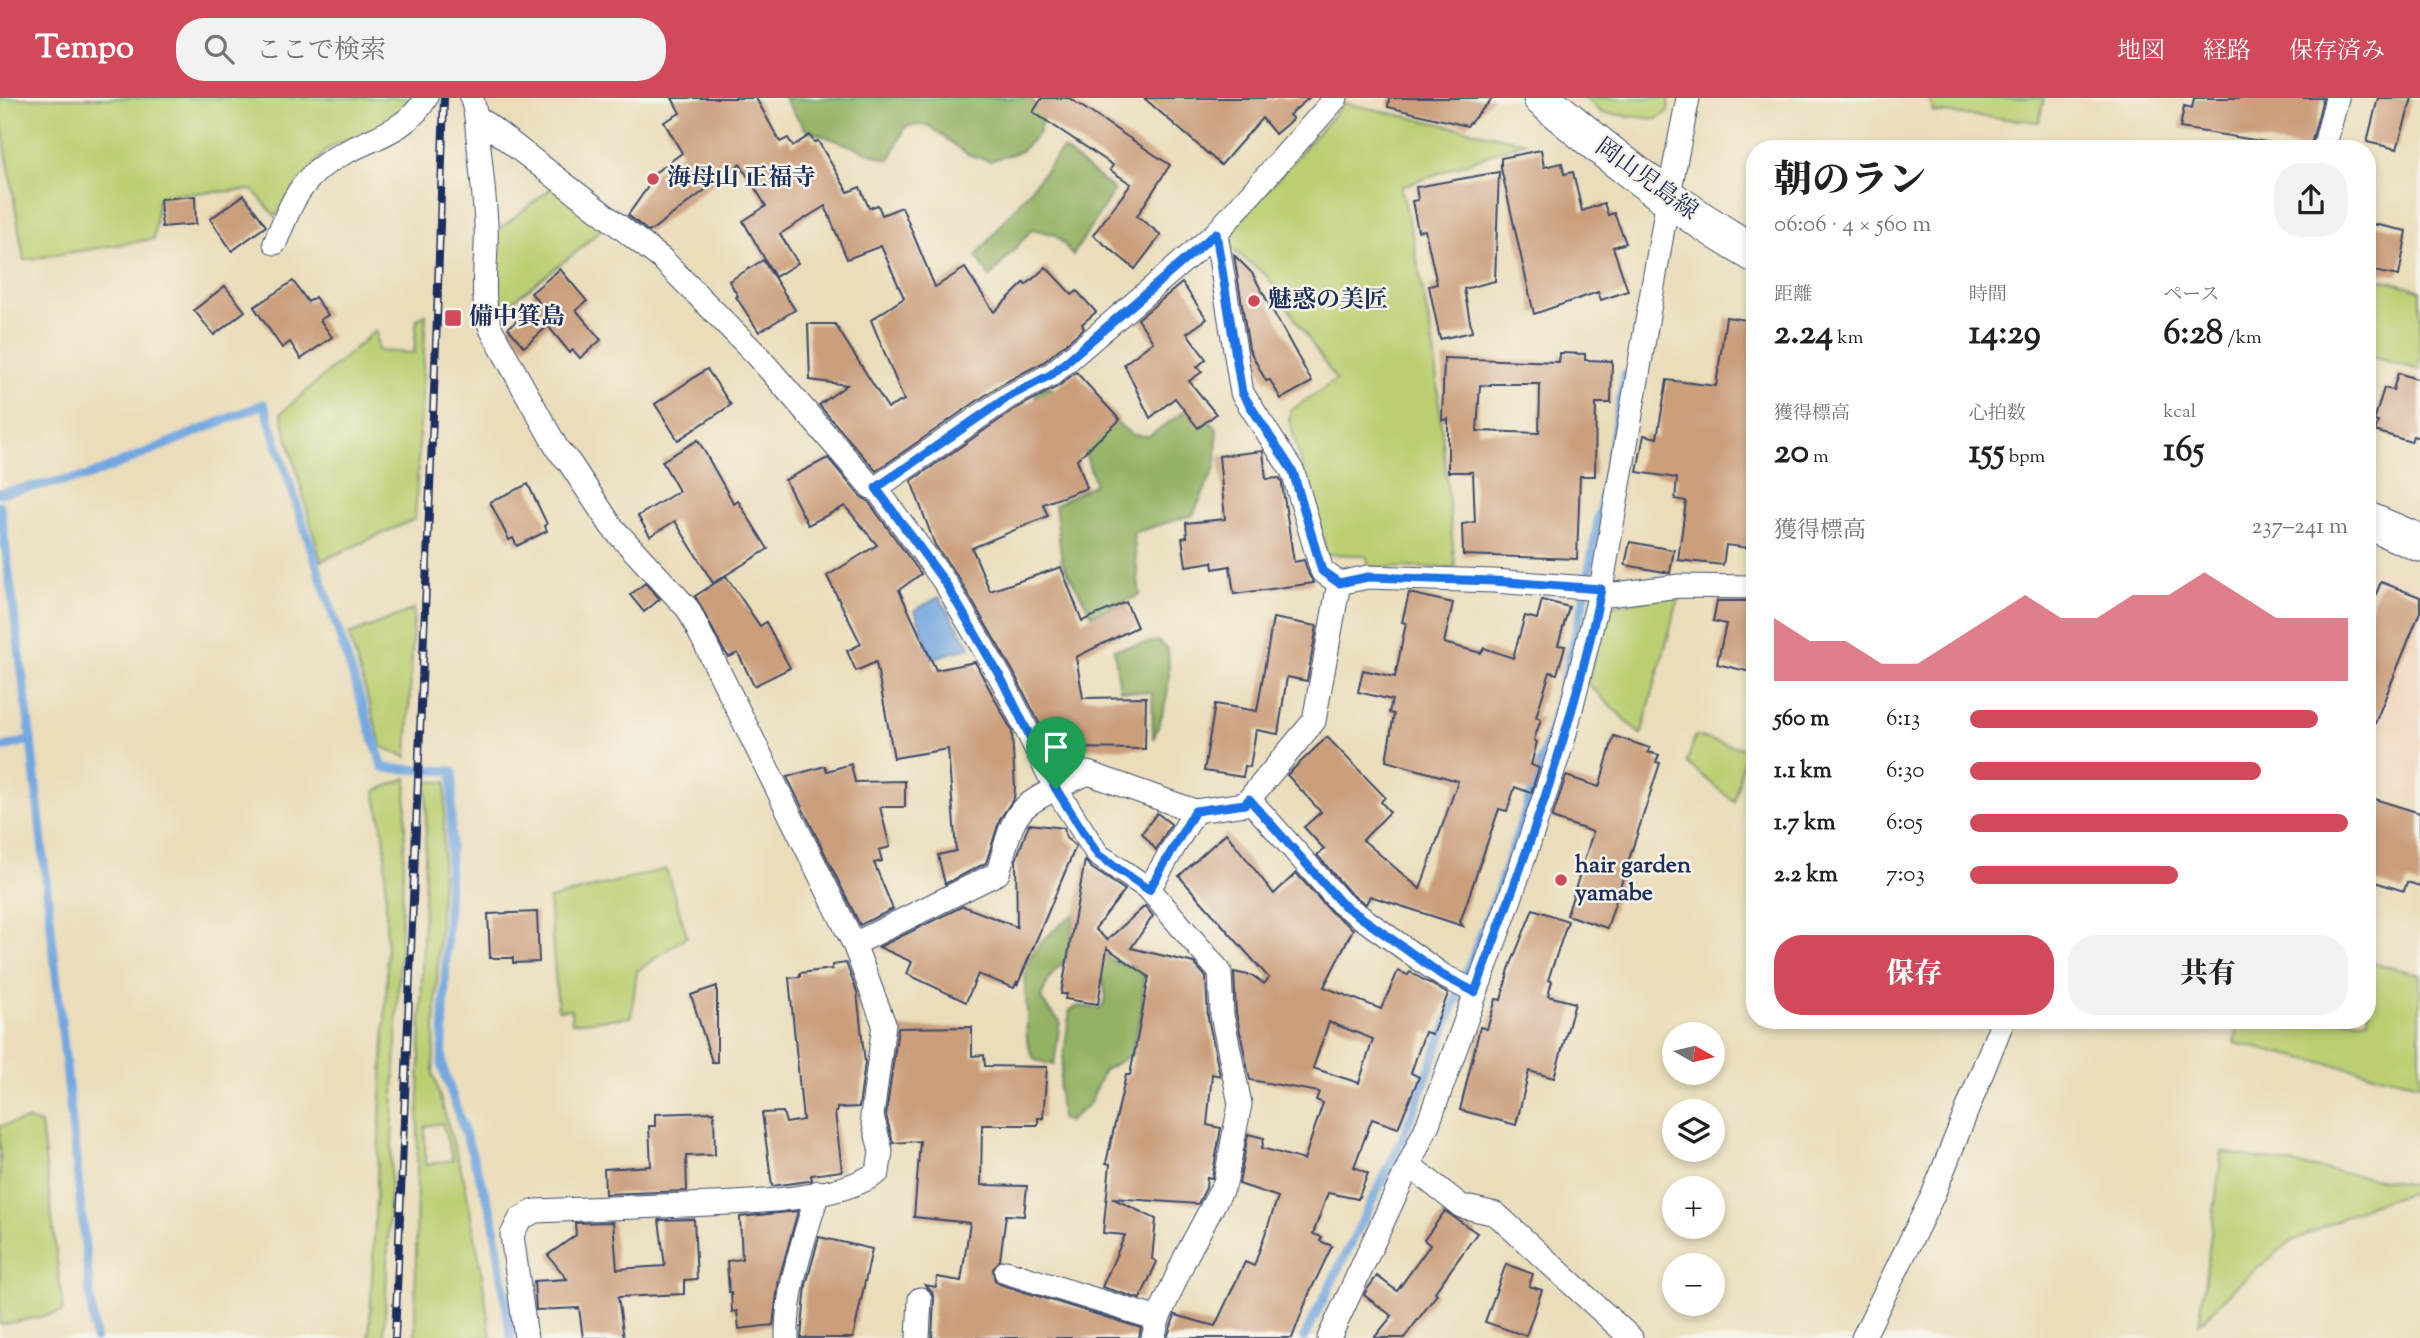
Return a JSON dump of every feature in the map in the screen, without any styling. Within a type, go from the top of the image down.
[{"type":"main road","name":"岡山児島線","points":[[1542,98],[1609,156],[1668,199],[1746,248]]},
{"type":"main road","points":[[2376,525],[2420,542]]},
{"type":"street","points":[[275,243],[294,197],[319,169],[342,154],[404,124],[426,98]]},
{"type":"street","points":[[876,488],[1008,397],[1052,374],[1216,233],[1336,98]]},
{"type":"street","points":[[1329,1338],[1428,1124],[1465,988],[1510,899],[1563,741],[1689,98]]},
{"type":"street","points":[[2326,140],[2337,98]]},
{"type":"street","points":[[474,107],[662,259],[757,355],[871,487],[876,488],[946,584],[1002,680],[1056,789],[1098,855],[1149,890],[1220,972],[1222,1015],[1240,1104],[1225,1183],[1185,1258],[1155,1329],[1006,1272]]},
{"type":"street","points":[[474,107],[486,225],[486,317],[492,331],[558,450],[569,462],[612,527],[688,608],[855,944],[884,1024],[872,1116],[881,1151],[878,1172],[867,1180],[771,1201],[535,1211],[520,1219],[512,1235],[526,1338]]},
{"type":"street","points":[[1216,233],[1242,393],[1293,472],[1322,571],[1339,583],[1368,577],[1494,581],[1594,590],[1679,586],[1746,587]]},
{"type":"street","points":[[855,944],[998,873],[1013,827],[1022,810],[1087,773],[1195,811],[1245,804],[1314,721],[1339,583]]},
{"type":"street","points":[[1249,799],[1341,903],[1465,988]]},
{"type":"street","points":[[1149,890],[1195,811]]},
{"type":"street","points":[[1863,1338],[1933,1195],[1999,1029]]},
{"type":"street","points":[[1409,1165],[1461,1206],[1496,1214],[1631,1338]]},
{"type":"street","points":[[787,1338],[786,1317],[793,1278],[818,1192]]},
{"type":"street","points":[[918,1338],[920,1299]]},
{"type":"shaded area","points":[[2383,568],[2420,584],[2420,802],[2376,788],[2376,584]]},
{"type":"green space","points":[[0,98],[418,98],[403,116],[327,149],[275,216],[253,190],[175,194],[158,199],[154,239],[24,260],[0,114]]},
{"type":"green space","points":[[784,98],[1031,98],[1042,119],[1039,133],[1021,151],[990,161],[967,154],[928,125],[906,126],[889,160],[805,129]]},
{"type":"green space","points":[[1585,98],[1669,98],[1668,112],[1657,119],[1602,113]]},
{"type":"green space","points":[[1929,98],[2044,98],[2039,122],[1933,112]]},
{"type":"green space","points":[[1344,103],[1524,142],[1401,187],[1434,350],[1455,568],[1368,567],[1368,559],[1363,555],[1327,554],[1289,419],[1291,410],[1336,380],[1267,276],[1231,248],[1230,236],[1234,228]]},
{"type":"green space","points":[[1063,149],[1114,190],[1073,255],[1056,235],[1032,229],[990,277],[976,256]]},
{"type":"green space","points":[[554,186],[605,225],[580,249],[497,313],[492,296],[496,232]]},
{"type":"green space","points":[[2376,277],[2420,290],[2420,370],[2376,358]]},
{"type":"green space","points":[[426,315],[415,519],[321,561],[281,413],[376,330],[378,351],[414,353],[417,319]]},
{"type":"green space","points":[[1049,386],[1086,427],[1106,414],[1132,435],[1149,436],[1192,406],[1217,429],[1216,466],[1193,515],[1133,533],[1140,595],[1092,615],[1062,562],[1055,505],[1095,484],[1081,440],[1035,397],[1039,390]]},
{"type":"green space","points":[[1680,593],[1641,735],[1587,683],[1605,616],[1611,606]]},
{"type":"green space","points":[[414,609],[407,757],[382,747],[349,635]]},
{"type":"green space","points":[[1158,641],[1168,650],[1169,675],[1165,706],[1153,740],[1152,693],[1120,690],[1114,649]]},
{"type":"green space","points":[[1695,736],[1746,749],[1734,802],[1687,763]]},
{"type":"green space","points":[[407,778],[384,1338],[369,1338],[387,980],[385,842],[375,791]]},
{"type":"green space","points":[[427,782],[446,782],[433,1073],[465,1184],[491,1338],[415,1338]],"holes":[[[442,1123],[453,1160],[425,1165],[425,1126]]]},
{"type":"green space","points":[[666,869],[687,936],[637,971],[631,1017],[572,1023],[571,1009],[558,1010],[549,899]]},
{"type":"green space","points":[[1074,914],[1068,959],[1051,976],[1041,998],[1060,1021],[1054,1065],[1035,1060],[1029,1048],[1026,973],[1029,961],[1040,944]]},
{"type":"green space","points":[[1093,947],[1115,962],[1144,969],[1142,1009],[1131,1055],[1103,1071],[1090,1103],[1068,1122],[1061,1119],[1059,1089],[1070,1010],[1079,1006],[1101,1009],[1106,997],[1103,980],[1087,971]]},
{"type":"green space","points":[[2376,964],[2420,974],[2420,1084],[2234,1043],[2238,1029],[2376,1029]]},
{"type":"green space","points":[[28,1120],[41,1124],[63,1312],[0,1325],[0,1126]]},
{"type":"green space","points":[[2222,1152],[2420,1186],[2420,1190],[2370,1205],[2289,1243],[2241,1282],[2199,1324]]},
{"type":"water","points":[[939,597],[970,647],[932,659],[915,610]]},
{"type":"building","points":[[672,98],[756,98],[780,142],[788,138],[793,146],[810,135],[814,142],[818,141],[848,192],[860,187],[869,208],[878,205],[882,215],[902,207],[935,287],[965,268],[994,312],[1024,283],[1026,285],[1046,267],[1072,295],[1077,291],[1096,312],[1082,324],[1084,328],[1044,362],[1000,385],[876,471],[819,405],[847,385],[810,380],[808,324],[835,324],[888,408],[904,400],[871,320],[904,298],[881,246],[847,259],[825,206],[780,234],[798,263],[775,277],[743,221],[766,206],[740,164],[649,232],[628,215],[652,181],[649,177],[682,153],[664,122],[680,113]]},
{"type":"building","points":[[1042,98],[1069,98],[1170,165],[1137,216],[1161,235],[1135,269],[1093,235],[1131,184],[1110,170],[1113,165],[1033,112]]},
{"type":"building","points":[[1144,98],[1309,98],[1289,115],[1293,119],[1275,134],[1262,118],[1221,165]]},
{"type":"building","points":[[1389,98],[1493,98],[1467,126],[1388,107]]},
{"type":"building","points":[[2194,98],[2323,98],[2312,140],[2254,140],[2180,128],[2184,106],[2192,108]]},
{"type":"building","points":[[2378,98],[2412,98],[2397,149],[2376,144],[2376,140],[2368,140]]},
{"type":"building","points":[[1541,150],[1544,167],[1562,163],[1564,174],[1573,172],[1582,211],[1604,203],[1608,215],[1614,213],[1626,243],[1613,247],[1628,291],[1601,300],[1598,292],[1534,314],[1501,158]]},
{"type":"building","points":[[1499,172],[1495,281],[1464,289],[1472,332],[1440,339],[1429,286],[1437,284],[1425,230],[1418,231],[1412,201],[1418,200],[1416,187]]},
{"type":"building","points":[[244,195],[266,226],[232,251],[210,219]]},
{"type":"building","points":[[195,196],[196,224],[162,227],[160,199]]},
{"type":"building","points":[[2376,225],[2407,231],[2399,276],[2376,272]]},
{"type":"building","points":[[1234,255],[1252,273],[1312,382],[1281,399],[1270,380],[1266,381],[1249,349]]},
{"type":"building","points":[[763,260],[795,310],[759,332],[729,281]]},
{"type":"building","points":[[560,269],[587,301],[576,310],[601,340],[580,358],[573,350],[570,353],[548,326],[524,347],[508,328],[539,302],[531,293]]},
{"type":"building","points":[[293,281],[308,302],[315,297],[328,315],[320,320],[332,337],[301,359],[290,342],[282,348],[254,307]]},
{"type":"building","points":[[1182,283],[1207,319],[1187,333],[1206,359],[1197,367],[1202,372],[1189,381],[1216,414],[1198,428],[1175,398],[1150,418],[1124,364],[1153,342],[1138,319]]},
{"type":"building","points":[[225,286],[245,311],[214,335],[194,310]]},
{"type":"building","points":[[1726,317],[1746,320],[1746,548],[1726,545],[1723,565],[1678,560],[1686,501],[1675,499],[1677,478],[1637,472],[1644,435],[1657,438],[1667,380],[1716,386]]},
{"type":"building","points":[[1560,353],[1585,354],[1585,360],[1612,361],[1611,403],[1596,403],[1595,476],[1580,476],[1577,559],[1463,555],[1462,524],[1475,522],[1473,472],[1448,472],[1448,419],[1442,420],[1444,358],[1559,362]],"holes":[[[1540,384],[1539,433],[1477,431],[1480,385]]]},
{"type":"building","points":[[707,369],[731,405],[678,440],[655,404]]},
{"type":"building","points":[[1076,372],[1120,420],[1077,459],[1087,488],[1043,504],[1048,516],[972,548],[990,591],[1061,567],[1082,621],[1126,602],[1137,627],[1076,657],[1083,698],[1146,697],[1145,749],[1067,748],[1048,741],[1014,673],[958,577],[935,545],[911,481],[1015,409],[1059,386]]},
{"type":"building","points":[[2398,373],[2420,380],[2420,438],[2413,436],[2411,442],[2376,431],[2376,414],[2384,388],[2393,390]]},
{"type":"building","points":[[698,440],[734,504],[738,501],[768,549],[713,583],[675,521],[650,536],[638,516],[679,491],[662,461]]},
{"type":"building","points":[[1263,451],[1266,479],[1280,478],[1282,484],[1294,562],[1304,560],[1314,583],[1234,594],[1230,566],[1213,569],[1212,562],[1186,566],[1182,538],[1187,537],[1186,523],[1225,519],[1219,456]]},
{"type":"building","points":[[828,458],[860,496],[868,501],[921,574],[899,590],[936,670],[975,662],[1012,731],[1014,798],[1000,819],[986,863],[945,884],[938,855],[956,851],[948,749],[894,758],[876,662],[856,671],[847,651],[861,644],[827,576],[877,545],[845,506],[808,525],[785,480]]},
{"type":"building","points":[[528,484],[547,524],[547,531],[517,546],[513,538],[509,540],[490,502]]},
{"type":"building","points":[[1630,542],[1674,550],[1670,573],[1625,565]]},
{"type":"building","points":[[726,576],[760,626],[766,622],[790,668],[754,686],[738,653],[729,657],[724,651],[695,596]]},
{"type":"building","points":[[2381,582],[2420,597],[2420,612],[2376,721],[2376,594]]},
{"type":"building","points":[[645,583],[660,599],[644,612],[630,595]]},
{"type":"building","points":[[1409,593],[1453,603],[1444,643],[1481,653],[1484,648],[1513,658],[1525,616],[1537,619],[1542,600],[1569,607],[1558,645],[1565,646],[1557,674],[1550,672],[1536,717],[1541,719],[1534,740],[1537,742],[1531,765],[1539,768],[1531,793],[1515,787],[1507,811],[1499,809],[1460,922],[1463,926],[1370,896],[1366,904],[1350,893],[1317,855],[1324,849],[1304,827],[1321,812],[1287,775],[1327,737],[1385,797],[1381,802],[1390,812],[1363,840],[1420,889],[1458,781],[1386,761],[1394,714],[1389,713],[1392,700],[1358,692],[1363,670],[1395,677],[1406,623],[1402,622]]},
{"type":"building","points":[[1717,601],[1746,601],[1746,671],[1717,664],[1726,624],[1713,621]]},
{"type":"building","points":[[1273,618],[1317,626],[1307,681],[1287,677],[1278,734],[1256,730],[1250,767],[1245,766],[1243,777],[1204,771],[1215,704],[1257,711]]},
{"type":"building","points":[[1614,736],[1650,748],[1648,752],[1659,755],[1656,762],[1660,763],[1607,928],[1567,915],[1593,832],[1552,818],[1566,776],[1599,787]]},
{"type":"building","points":[[851,764],[855,782],[905,781],[905,807],[880,807],[890,847],[879,850],[882,861],[874,863],[893,909],[860,925],[787,777],[825,766],[827,771]]},
{"type":"building","points":[[2376,799],[2420,813],[2420,886],[2407,882],[2404,891],[2376,882]]},
{"type":"building","points":[[1157,813],[1171,824],[1156,850],[1142,833]]},
{"type":"building","points":[[1029,824],[1064,828],[1066,838],[1076,846],[1017,986],[1017,981],[1014,988],[978,974],[966,1002],[907,974],[912,962],[879,947],[963,906],[1017,927],[1016,860]]},
{"type":"building","points":[[1226,833],[1274,894],[1296,873],[1331,912],[1353,929],[1324,987],[1381,1009],[1398,971],[1408,975],[1410,972],[1448,994],[1432,1034],[1425,1032],[1411,1073],[1419,1077],[1398,1128],[1372,1119],[1354,1167],[1368,1173],[1358,1199],[1328,1193],[1313,1234],[1322,1237],[1320,1241],[1332,1246],[1292,1338],[1167,1338],[1175,1315],[1215,1326],[1245,1262],[1254,1266],[1278,1197],[1239,1184],[1248,1134],[1264,1138],[1262,1148],[1304,1160],[1323,1103],[1316,1100],[1319,1092],[1250,1080],[1236,1013],[1234,972],[1253,976],[1264,984],[1269,978],[1179,876]],"holes":[[[1329,1022],[1373,1039],[1359,1083],[1313,1068]]]},
{"type":"building","points":[[1085,860],[1090,867],[1125,890],[1095,929],[1107,940],[1145,906],[1153,916],[1131,948],[1194,963],[1206,977],[1208,1018],[1220,1076],[1212,1074],[1207,1125],[1221,1128],[1212,1178],[1207,1177],[1206,1188],[1198,1204],[1112,1198],[1156,1219],[1152,1259],[1157,1262],[1140,1299],[1102,1287],[1125,1235],[1103,1233],[1110,1164],[1106,1163],[1126,1075],[1130,1075],[1149,977],[1107,948],[1098,1004],[1065,999],[1067,994],[1061,994]]},
{"type":"building","points":[[1533,909],[1568,921],[1548,980],[1552,981],[1548,996],[1575,1003],[1554,1078],[1529,1071],[1516,1125],[1460,1110],[1480,1027],[1487,1029],[1496,999],[1501,1000],[1509,969]]},
{"type":"building","points":[[537,912],[539,962],[513,963],[513,958],[490,958],[488,914]]},
{"type":"building","points":[[846,963],[857,992],[865,1063],[859,1107],[837,1108],[835,1112],[842,1171],[811,1175],[812,1180],[809,1181],[772,1186],[762,1113],[783,1112],[786,1123],[803,1120],[789,978],[800,977],[800,973],[832,969],[832,965]]},
{"type":"building","points":[[717,986],[717,1062],[712,1062],[691,995]]},
{"type":"building","points":[[972,1027],[972,1056],[984,1055],[985,1066],[1047,1067],[1043,1118],[1038,1118],[1038,1125],[982,1125],[981,1185],[1027,1186],[1024,1216],[1006,1215],[1000,1260],[993,1269],[995,1281],[1141,1328],[1139,1338],[932,1338],[934,1299],[932,1292],[925,1285],[936,1287],[937,1277],[961,1281],[970,1223],[914,1217],[920,1141],[893,1143],[886,1115],[898,1028]]},
{"type":"building","points":[[714,1112],[715,1155],[686,1156],[687,1191],[605,1194],[604,1169],[651,1166],[649,1126],[655,1126],[655,1114]]},
{"type":"building","points":[[798,1211],[779,1279],[773,1325],[739,1329],[737,1311],[732,1312],[727,1261],[742,1259],[740,1217]]},
{"type":"building","points":[[1445,1211],[1477,1233],[1404,1338],[1374,1338],[1392,1316],[1364,1295],[1366,1291],[1377,1276],[1397,1291],[1430,1245],[1424,1240]]},
{"type":"building","points":[[694,1219],[697,1279],[684,1280],[684,1294],[618,1297],[624,1338],[583,1338],[579,1308],[536,1310],[534,1281],[567,1279],[548,1255],[576,1235],[575,1223],[613,1222],[617,1269],[665,1266],[659,1220]]},
{"type":"building","points":[[819,1237],[872,1249],[853,1338],[801,1338],[806,1285]]},
{"type":"building","points":[[1506,1264],[1533,1274],[1529,1286],[1542,1290],[1526,1336],[1485,1322]]},
{"type":"waterway","points":[[1304,1338],[1400,1145],[1495,899],[1525,813],[1552,727],[1583,604],[1625,374]]},
{"type":"waterway","points":[[0,493],[89,476],[264,404],[383,768],[453,771],[442,1065],[493,1217],[511,1338]]},
{"type":"waterway","points":[[0,505],[31,740],[95,1338]]},
{"type":"waterway","points":[[0,748],[31,740]]},
{"type":"railway","points":[[395,1338],[444,98]]},
{"type":"place","name":"海母山 正福寺","points":[[653,179]]},
{"type":"place","name":"魅惑の美匠","points":[[1254,301]]},
{"type":"place","name":"備中箕島","points":[[453,318]]},
{"type":"place","name":"hair garden yamabe","points":[[1561,880]]},
{"type":"route","points":[[1216,233],[1242,393],[1293,472],[1322,571],[1339,583],[1368,577],[1494,581],[1601,589],[1563,741],[1510,899],[1475,992],[1455,984],[1341,903],[1249,799],[1245,804],[1195,811],[1149,890],[1098,855],[1056,789],[1002,680],[946,584],[876,488],[1008,397],[1052,374],[1216,233]]}]
